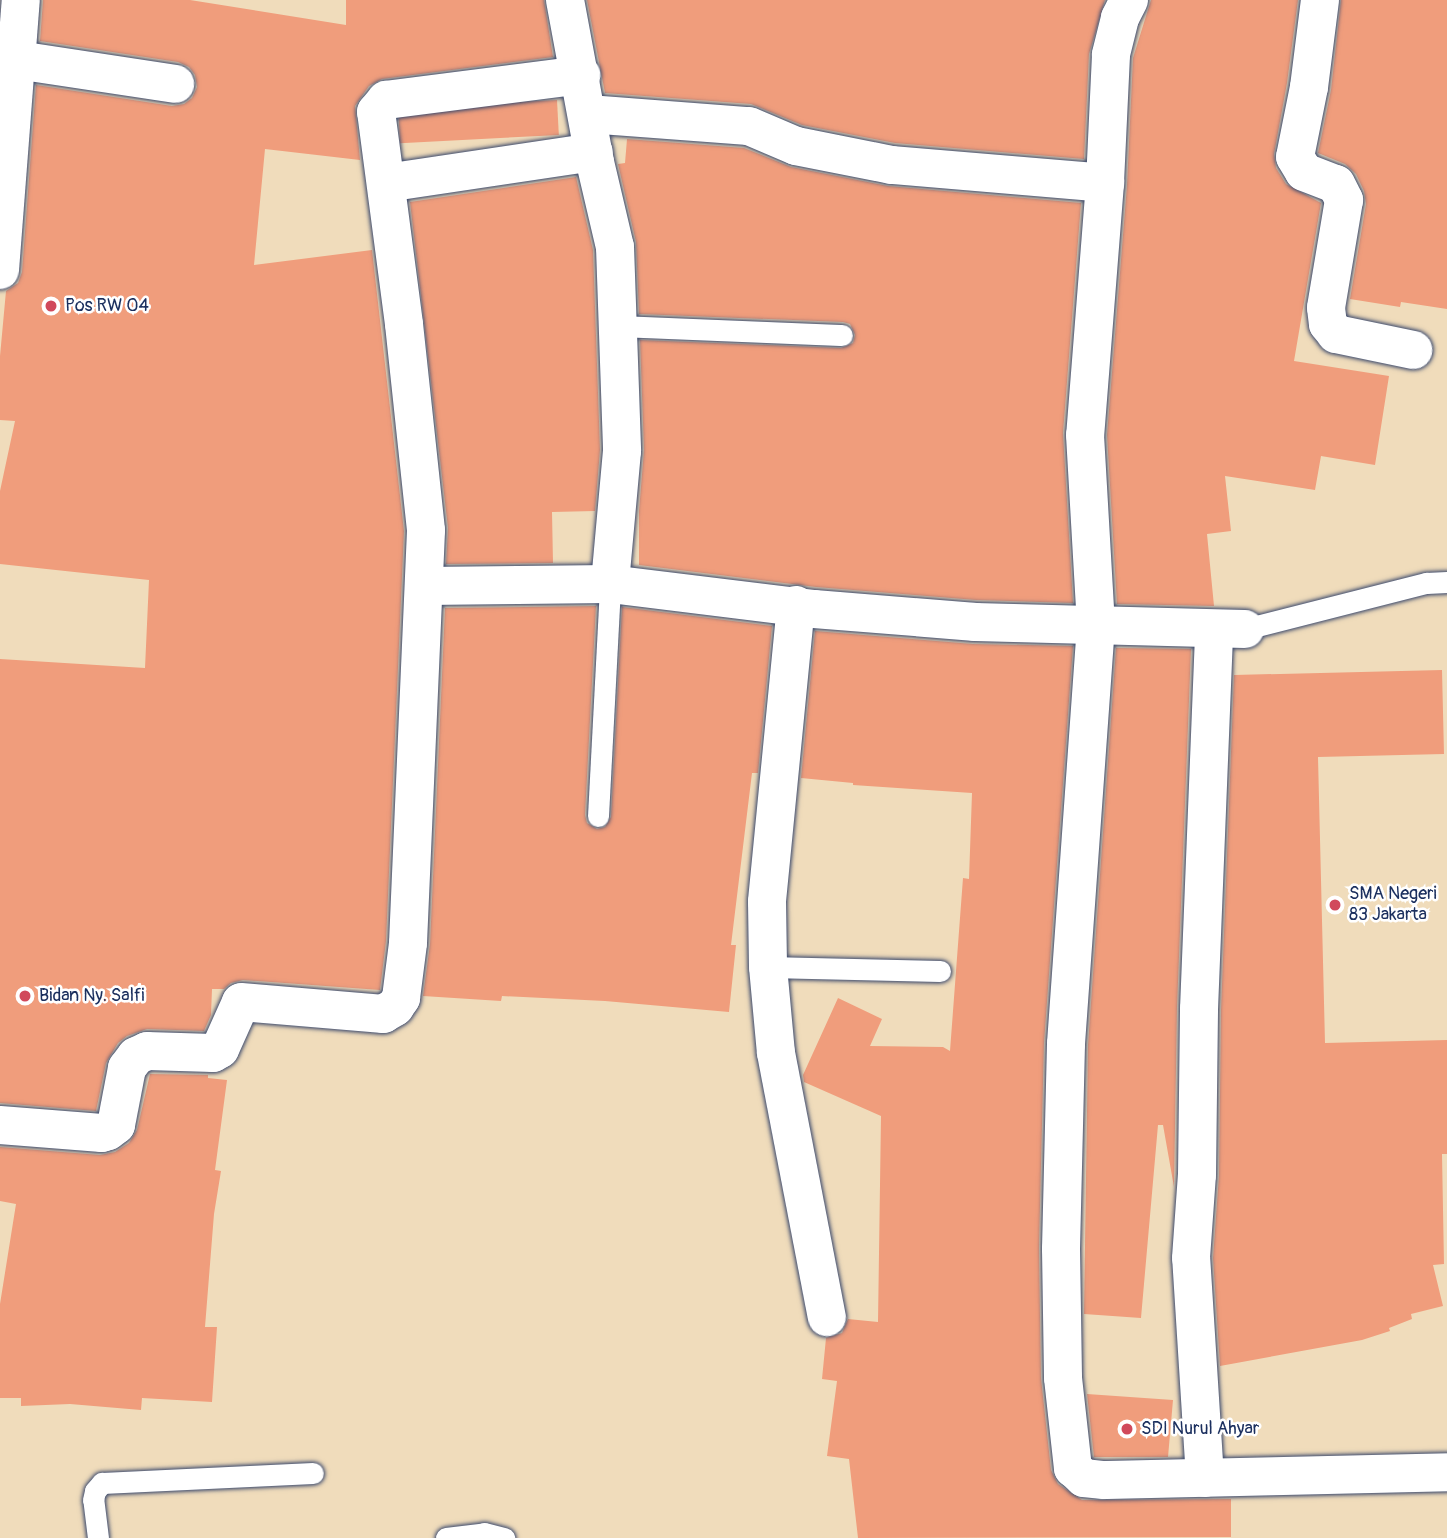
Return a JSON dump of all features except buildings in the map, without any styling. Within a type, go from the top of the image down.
[{"type":"street","points":[[0,270],[21,0]]},
{"type":"street","points":[[565,0],[615,247],[622,451],[610,584]]},
{"type":"street","points":[[1129,0],[1120,18],[1111,55],[1105,183],[1085,435],[1096,625],[1066,1044],[1061,1249],[1063,1378],[1073,1468],[1084,1478],[1104,1480],[1447,1472]]},
{"type":"street","points":[[1320,0],[1309,87],[1295,157],[1304,172],[1336,184],[1344,200],[1326,308],[1328,324],[1336,334],[1413,350]]},
{"type":"street","points":[[17,60],[174,84]]},
{"type":"street","points":[[0,1125],[102,1133],[108,1131],[116,1125],[127,1068],[136,1056],[147,1051],[213,1053],[220,1049],[241,1002],[383,1014],[395,1007],[401,998],[408,943],[425,586],[425,530],[376,112],[386,100],[581,75]]},
{"type":"street","points":[[588,114],[749,126],[796,146],[892,166],[1105,183]]},
{"type":"street","points":[[386,183],[594,152]]},
{"type":"street","points":[[425,586],[610,584],[975,622],[1230,629],[1199,1009],[1197,1175],[1191,1258],[1205,1478]]},
{"type":"street","points":[[796,605],[767,902],[768,967],[776,1053],[827,1317]]},
{"type":"lane","points":[[617,326],[842,335]]},
{"type":"lane","points":[[1230,629],[1426,583],[1447,582]]},
{"type":"lane","points":[[598,816],[610,584]]},
{"type":"lane","points":[[768,967],[940,971]]},
{"type":"lane","points":[[97,1538],[93,1500],[95,1490],[102,1483],[313,1473]]},
{"type":"lane","points":[[446,1538],[484,1532],[504,1538]]},
{"type":"place","name":"Pos RW 04","points":[[51,306]]},
{"type":"place","name":"SMA Negeri 83 Jakarta","points":[[1335,905]]},
{"type":"place","name":"Bidan Ny. Salfi","points":[[25,996]]},
{"type":"place","name":"SDI Nurul Ahyar","points":[[1127,1429]]}]
